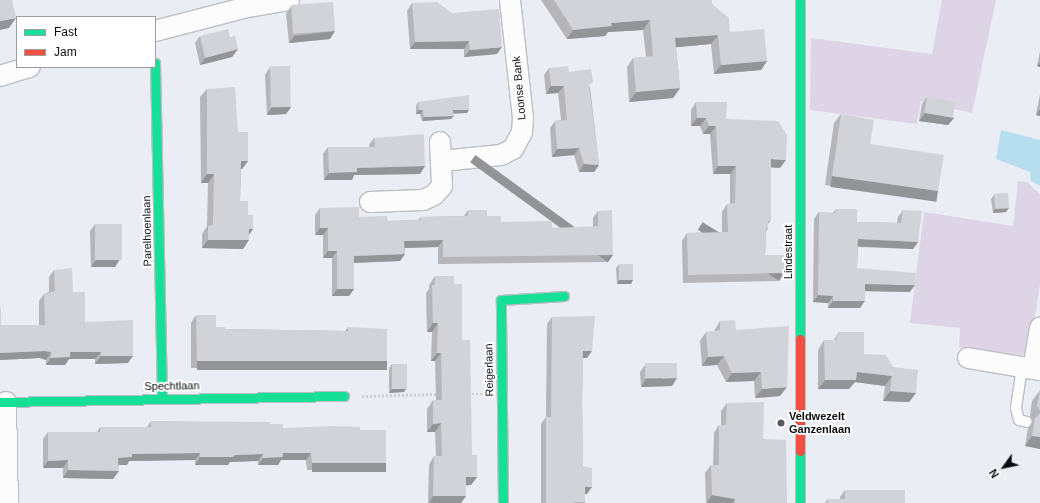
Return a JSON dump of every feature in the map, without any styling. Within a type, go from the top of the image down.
[{"type":"street","points":[[156,31],[243,8],[289,0]]},
{"type":"street","name":"Loonse Bank","points":[[370,202],[423,200],[434,195],[442,186],[441,151],[501,155],[513,149],[522,132],[510,0]]},
{"type":"street","name":"Lindestraat","points":[[800,0],[800,503]]},
{"type":"street","points":[[0,76],[27,68]]},
{"type":"street","name":"Parelhoenlaan","points":[[155,68],[162,398]]},
{"type":"street","name":"Reigerlaan","points":[[503,503],[501,300],[564,296]]},
{"type":"street","points":[[968,358],[1032,368],[1040,328]]},
{"type":"street","name":"Spechtlaan","points":[[3,402],[162,398],[344,396]]},
{"type":"street","points":[[3,402],[8,503]]},
{"type":"lane","points":[[1027,422],[1019,420],[1016,408],[1032,368]]},
{"type":"path","points":[[462,394],[502,393]]},
{"type":"path","points":[[344,396],[439,394]]},
{"type":"shaded area","points":[[942,0],[996,0],[972,113],[921,101],[917,124],[810,110],[811,38],[932,54]]},
{"type":"shaded area","points":[[1018,181],[1027,182],[1040,194],[1040,284],[1029,356],[959,347],[960,328],[910,323],[924,212],[1013,226]]},
{"type":"water","points":[[1001,130],[1040,140],[1040,186],[1031,181],[1030,172],[996,159]]},
{"type":"building","points":[[0,0],[12,0],[16,18],[0,21]]},
{"type":"building","points":[[554,0],[712,0],[712,4],[729,18],[730,32],[764,29],[767,61],[721,65],[718,35],[675,38],[680,88],[636,92],[633,58],[653,56],[650,20],[611,23],[612,26],[573,30]]},
{"type":"building","points":[[333,2],[335,31],[293,34],[291,5]]},
{"type":"building","points":[[437,2],[452,13],[499,9],[502,47],[470,50],[469,41],[415,42],[412,3]]},
{"type":"building","points":[[228,29],[230,37],[235,36],[238,49],[205,58],[200,36]]},
{"type":"building","points":[[270,66],[290,66],[291,107],[271,107]]},
{"type":"building","points":[[568,66],[569,72],[591,69],[593,82],[589,85],[599,165],[584,164],[579,148],[557,149],[555,121],[567,120],[564,86],[551,86],[549,68]]},
{"type":"building","points":[[235,87],[238,132],[248,132],[248,161],[241,161],[240,201],[248,201],[248,215],[253,215],[253,229],[249,229],[249,240],[208,240],[208,226],[213,225],[214,174],[207,174],[207,89]]},
{"type":"building","points":[[469,95],[469,110],[453,110],[454,116],[424,117],[423,110],[419,110],[418,102]]},
{"type":"building","points":[[927,97],[956,102],[953,118],[924,113]]},
{"type":"building","points":[[696,102],[727,102],[726,119],[778,121],[787,135],[786,160],[771,159],[771,220],[768,221],[768,228],[766,228],[765,255],[784,255],[784,273],[688,275],[687,233],[728,232],[727,204],[735,203],[736,166],[718,166],[716,126],[709,126],[706,118],[697,118]]},
{"type":"building","points":[[841,114],[874,120],[870,144],[944,155],[938,191],[832,176]]},
{"type":"building","points":[[424,134],[425,166],[357,168],[357,172],[329,173],[328,147],[375,147],[374,138]]},
{"type":"building","points":[[1008,193],[1009,208],[995,209],[994,194]]},
{"type":"building","points":[[359,207],[359,217],[387,216],[388,221],[421,220],[421,217],[468,216],[468,210],[487,210],[487,216],[501,216],[501,222],[552,221],[552,228],[598,226],[598,211],[612,210],[613,255],[443,257],[443,240],[404,241],[405,254],[354,256],[354,289],[337,289],[337,251],[328,251],[328,228],[320,228],[320,208]]},
{"type":"building","points":[[836,209],[857,209],[857,222],[901,223],[903,210],[922,211],[918,242],[858,239],[857,268],[916,273],[915,285],[865,284],[865,301],[833,301],[833,296],[818,295],[819,212],[835,213]]},
{"type":"building","points":[[95,224],[122,224],[122,260],[95,260]]},
{"type":"building","points":[[619,264],[633,264],[633,280],[619,280]]},
{"type":"building","points":[[72,268],[73,292],[85,292],[85,322],[133,320],[133,356],[101,356],[101,352],[70,352],[70,357],[51,358],[51,352],[45,351],[0,353],[0,304],[1,325],[45,325],[44,294],[55,291],[54,270]]},
{"type":"building","points":[[435,276],[454,276],[454,284],[462,284],[462,340],[470,340],[472,455],[477,455],[477,477],[466,477],[466,496],[433,496],[434,456],[442,456],[441,423],[433,424],[433,400],[442,400],[441,353],[437,353],[438,323],[433,323],[432,285],[435,285]]},
{"type":"building","points":[[196,315],[216,315],[216,327],[225,327],[225,329],[348,331],[348,327],[387,329],[387,361],[197,361]]},
{"type":"building","points":[[595,316],[592,351],[583,351],[582,402],[583,466],[592,468],[592,487],[585,487],[585,502],[546,503],[546,417],[551,417],[552,317]]},
{"type":"building","points":[[735,320],[736,330],[789,326],[787,387],[762,389],[761,372],[732,373],[724,356],[708,357],[706,332],[720,330],[720,321]]},
{"type":"building","points":[[839,332],[864,332],[864,354],[886,355],[893,367],[918,370],[916,393],[890,391],[892,376],[857,372],[856,380],[825,380],[824,340],[836,340]]},
{"type":"building","points":[[645,363],[677,363],[677,378],[645,378]]},
{"type":"building","points":[[392,364],[407,364],[407,389],[392,389]]},
{"type":"building","points":[[1040,390],[1040,411],[1037,406]]},
{"type":"building","points":[[764,402],[763,439],[786,440],[787,503],[735,503],[735,499],[712,495],[711,465],[719,465],[719,425],[726,425],[727,403]]},
{"type":"building","points":[[1040,413],[1040,437],[1032,436],[1035,418]]},
{"type":"building","points":[[151,421],[270,422],[270,424],[283,424],[283,428],[333,426],[360,427],[360,430],[386,430],[386,463],[312,463],[311,453],[283,453],[283,457],[263,458],[263,454],[235,455],[233,457],[200,457],[200,453],[132,454],[132,457],[118,458],[119,471],[68,470],[68,460],[48,461],[48,432],[100,432],[100,427],[151,427]]},
{"type":"building","points":[[845,490],[905,490],[905,503],[828,503],[828,499],[845,499]]},
{"type":"traffic: fast","points":[[800,0],[800,339]]},
{"type":"traffic: fast","points":[[155,68],[162,398]]},
{"type":"traffic: fast","points":[[503,503],[501,300],[564,296]]},
{"type":"traffic: fast","points":[[0,402],[344,396]]},
{"type":"traffic: fast","points":[[800,451],[800,503]]},
{"type":"traffic: jam","points":[[800,339],[800,451]]},
{"type":"place","name":"Veldwezelt Ganzenlaan","points":[[781,423]]}]
